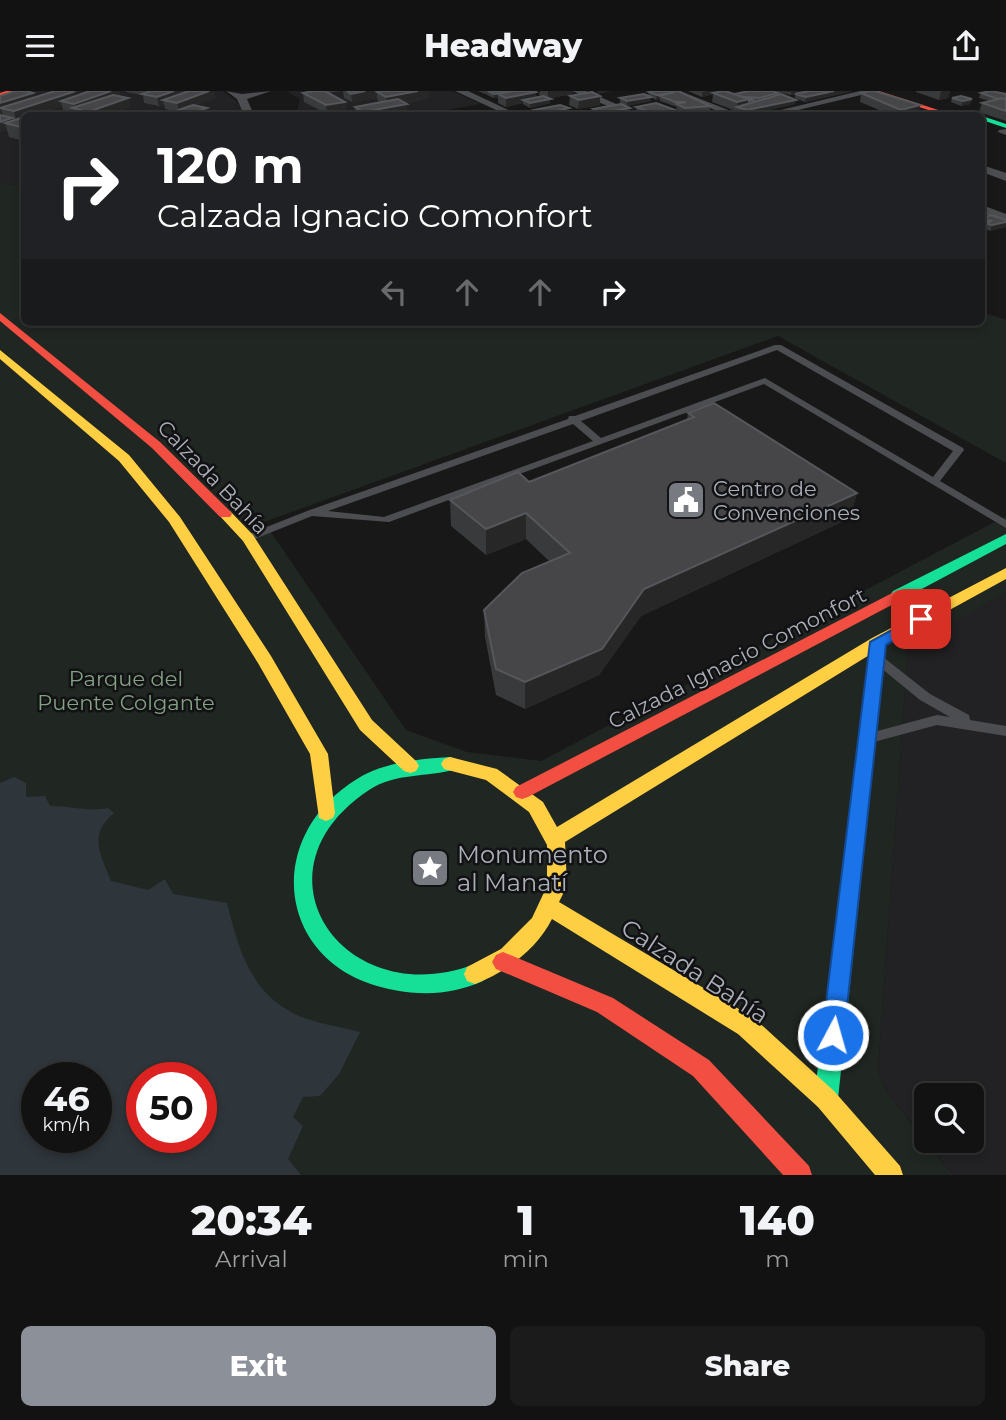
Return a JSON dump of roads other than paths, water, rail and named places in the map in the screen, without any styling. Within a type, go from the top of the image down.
[{"type":"main road","points":[[0,95],[13,91]]},
{"type":"main road","points":[[873,91],[940,112]]},
{"type":"main road","points":[[897,91],[964,112]]},
{"type":"main road","points":[[985,120],[1005,131]]},
{"type":"main road","points":[[985,127],[1005,131]]},
{"type":"main road","name":"Calzada Bahía","points":[[0,316],[156,445],[248,538],[366,725],[410,766]]},
{"type":"main road","points":[[0,353],[64,411],[124,459],[175,520],[265,660],[319,754],[326,813]]},
{"type":"main road","points":[[64,411],[101,397]]},
{"type":"main road","name":"Calzada Ignacio Comonfort","points":[[523,792],[1006,538]]},
{"type":"main road","points":[[555,838],[1006,573]]},
{"type":"main road","points":[[827,1099],[877,650]]},
{"type":"main road","points":[[450,764],[489,773],[523,792],[542,813],[555,838],[559,872],[551,908],[532,937],[503,962],[460,980],[412,985],[368,975],[331,951],[307,919],[300,882],[306,845],[326,813],[349,791],[378,775],[410,766],[450,764]]},
{"type":"main road","name":"Calzada Bahía","points":[[551,908],[746,1027],[827,1099],[891,1175]]},
{"type":"main road","points":[[503,962],[605,1005],[701,1068],[800,1175]]},
{"type":"street","points":[[247,112],[236,94],[266,91]]},
{"type":"street","points":[[460,91],[507,112]]},
{"type":"street","points":[[576,91],[629,112]]},
{"type":"street","points":[[671,91],[728,112]]},
{"type":"street","points":[[779,112],[873,91]]},
{"type":"street","points":[[700,102],[725,97]]},
{"type":"street","points":[[806,106],[824,112]]},
{"type":"street","points":[[985,169],[1006,177]]},
{"type":"street","points":[[985,210],[1006,219]]},
{"type":"lane","points":[[248,538],[572,418],[778,347],[959,450],[935,481]]},
{"type":"lane","points":[[312,513],[385,520],[765,381],[1006,525]]},
{"type":"lane","points":[[572,418],[600,442]]},
{"type":"lane","points":[[877,650],[925,697],[956,716],[984,726]]},
{"type":"lane","points":[[865,740],[937,720],[1006,731]]},
{"type":"place","name":"Centro de Convenciones","points":[[686,500]]},
{"type":"place","name":"Monumento al Manatí","points":[[430,868]]},
{"type":"park label","name":"Parque del Puente Colgante","points":[[126,690]]}]
